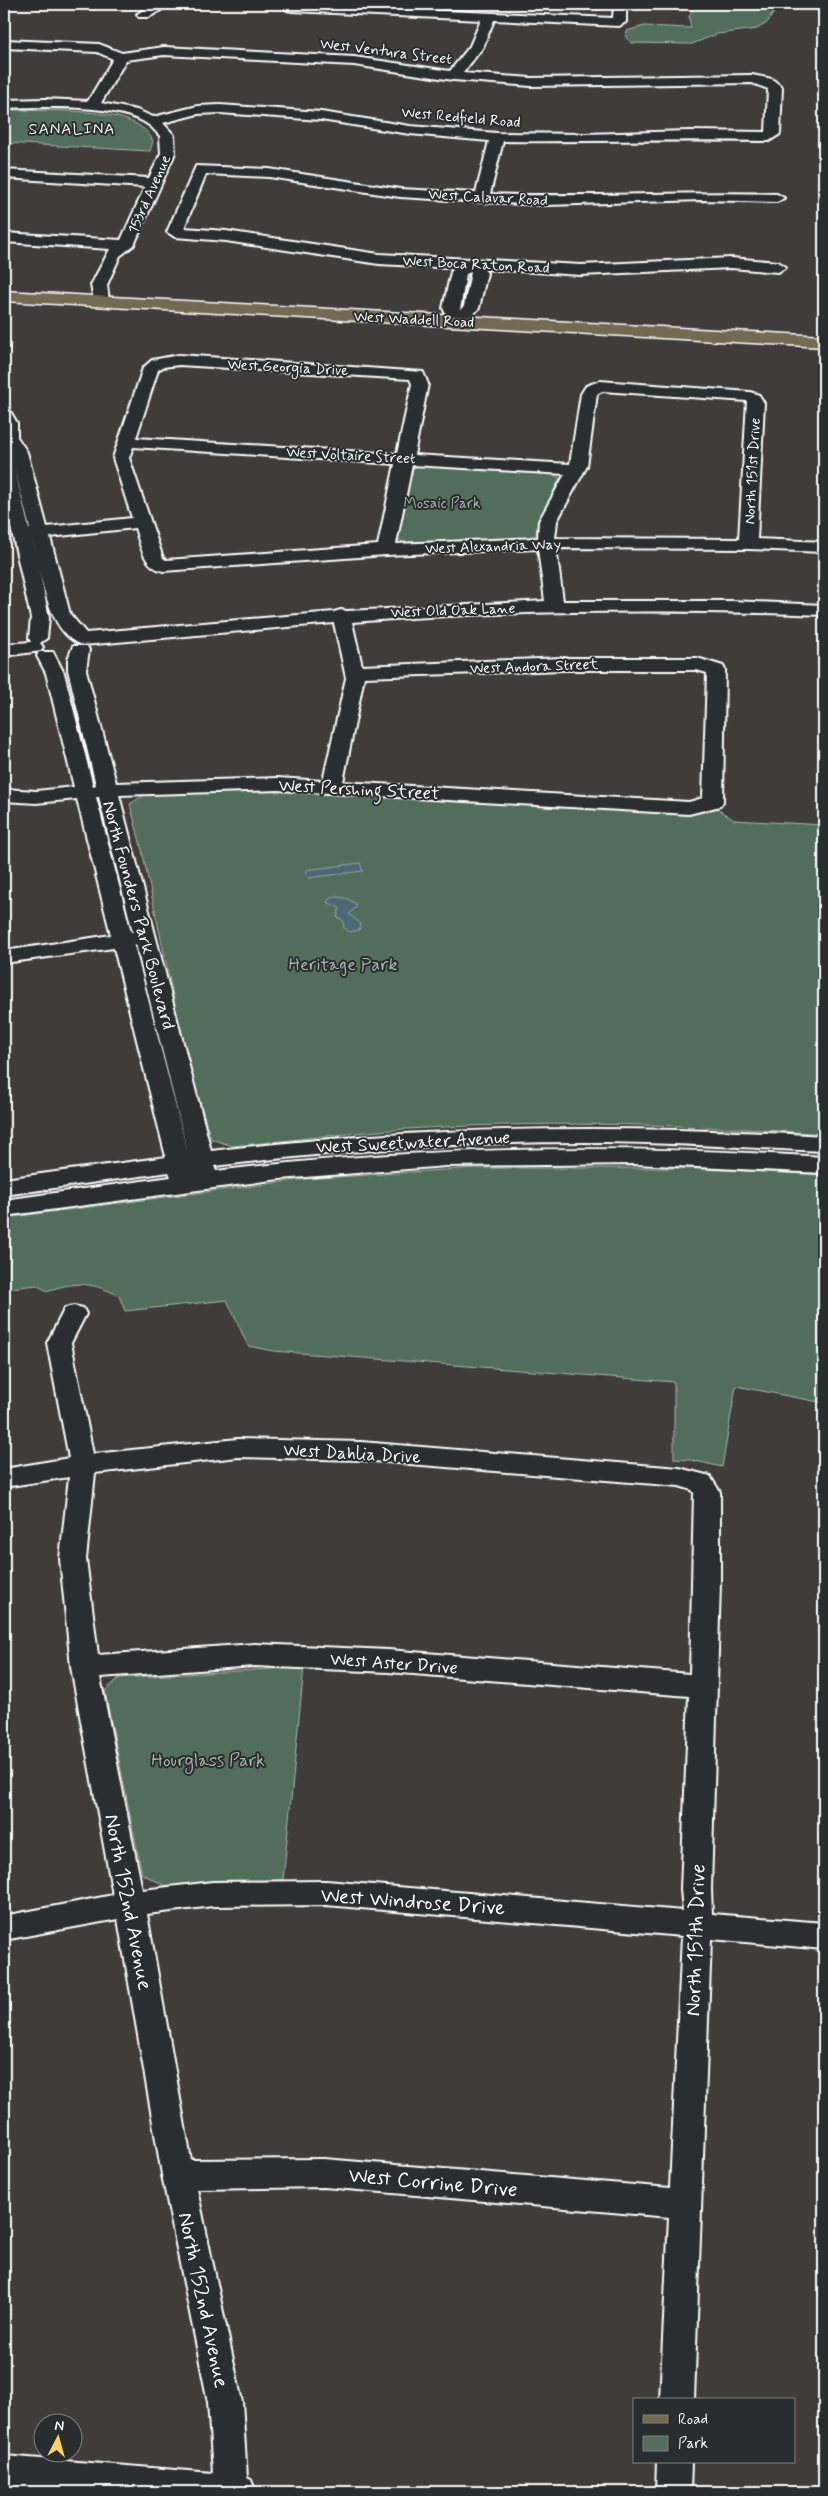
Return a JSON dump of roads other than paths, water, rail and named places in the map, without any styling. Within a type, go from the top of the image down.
[{"type":"main road","name":"West Waddell Road","points":[[4,296],[824,342]]},
{"type":"street","points":[[144,14],[164,4]]},
{"type":"street","points":[[291,5],[619,22],[620,4]]},
{"type":"street","points":[[453,76],[476,47],[489,16]]},
{"type":"street","points":[[4,44],[99,48],[121,57],[92,106]]},
{"type":"street","name":"West Ventura Street","points":[[121,57],[145,52],[164,51],[354,61],[453,76],[531,82],[683,78],[752,79],[767,82],[775,87],[773,134],[769,137]]},
{"type":"street","points":[[4,104],[92,106],[127,111],[153,121]]},
{"type":"street","name":"West Redfield Road","points":[[153,121],[198,110],[229,110],[322,116],[410,130],[497,137],[567,139],[688,135],[769,137]]},
{"type":"street","name":"153rd Avenue","points":[[101,301],[99,285],[114,253],[126,245],[156,183],[170,142],[165,130],[153,121]]},
{"type":"street","points":[[482,198],[497,137]]},
{"type":"street","name":"West Calavar Road","points":[[175,232],[201,168],[269,173],[400,193],[482,198],[548,201],[702,196],[777,198]]},
{"type":"street","points":[[4,174],[156,183]]},
{"type":"street","name":"West Boca Raton Road","points":[[175,232],[226,236],[379,259],[609,271],[731,263],[778,267]]},
{"type":"street","points":[[4,238],[126,245]]},
{"type":"street","name":"153rd Avenue","points":[[101,301],[117,283],[130,253],[126,245]]},
{"type":"street","points":[[457,321],[471,308],[479,273],[472,264]]},
{"type":"street","name":"West Georgia Drive","points":[[127,442],[151,368],[158,364],[179,360],[417,375],[420,384],[403,458]]},
{"type":"street","name":"North 151st Drive","points":[[576,470],[589,394],[592,389],[600,386],[744,395],[753,398],[756,403],[748,544]]},
{"type":"street","points":[[4,416],[8,423],[6,445],[19,452],[61,616],[80,641]]},
{"type":"street","points":[[21,535],[141,522],[121,458],[127,442]]},
{"type":"street","name":"West Voltaire Street","points":[[127,442],[576,470]]},
{"type":"street","points":[[386,550],[403,458]]},
{"type":"street","name":"North Founders Park Boulevard","points":[[4,459],[40,618],[39,647],[54,673],[121,940],[193,1171]]},
{"type":"street","points":[[555,606],[546,544],[548,521],[576,470]]},
{"type":"street","name":"West Alexandria Way","points":[[141,522],[155,561],[163,566],[386,550],[546,544],[748,544],[824,547]]},
{"type":"street","name":"West Old Oak Lane","points":[[80,641],[341,615],[555,606],[673,606],[824,610]]},
{"type":"street","points":[[332,787],[355,678],[352,672],[341,615]]},
{"type":"street","points":[[39,647],[57,631],[80,641]]},
{"type":"street","points":[[4,650],[39,647],[61,657],[80,641]]},
{"type":"street","name":"North Founders Park Boulevard","points":[[80,641],[76,665],[106,791],[145,936],[193,1171]]},
{"type":"street","name":"West Andora Street","points":[[352,672],[563,664],[697,664],[716,670],[714,802]]},
{"type":"street","name":"West Pershing Street","points":[[4,795],[36,797],[106,791],[237,785],[332,787],[689,808],[714,802]]},
{"type":"street","points":[[4,957],[145,936]]},
{"type":"street","name":"West Sweetwater Avenue","points":[[4,1208],[193,1171],[385,1141],[559,1134],[726,1137],[824,1144]]},
{"type":"street","name":"West Sweetwater Avenue","points":[[4,1187],[193,1171],[555,1156],[730,1159],[824,1165]]},
{"type":"street","name":"North 152nd Avenue","points":[[74,1314],[59,1343],[67,1394],[83,1465],[73,1559],[85,1667],[129,1904],[156,2036],[178,2175],[225,2402],[235,2492]]},
{"type":"street","name":"West Dahlia Drive","points":[[4,1478],[83,1465],[238,1448],[361,1451],[679,1477],[701,1483]]},
{"type":"street","name":"North 151th Drive","points":[[677,2398],[687,2204],[703,1686],[707,1492],[701,1483]]},
{"type":"street","name":"West Aster Drive","points":[[85,1667],[255,1655],[388,1661],[703,1686]]},
{"type":"street","name":"West Windrose Drive","points":[[4,1928],[129,1904],[213,1894],[326,1893],[696,1923],[824,1936]]},
{"type":"street","name":"West Corrine Drive","points":[[178,2175],[324,2173],[687,2204]]},
{"type":"street","points":[[673,2492],[674,2464]]},
{"type":"street","points":[[4,2473],[235,2492]]},
{"type":"water","points":[[360,863],[363,871],[308,878],[306,870]]},
{"type":"water","points":[[330,898],[346,898],[356,904],[356,907],[349,914],[361,924],[359,930],[350,932],[343,927],[344,921],[337,917],[340,908],[327,902]]},
{"type":"district","name":"SANALINA","points":[[72,128]]},
{"type":"park label","name":"Mosaic Park","points":[[442,503]]},
{"type":"park label","name":"Heritage Park","points":[[343,964]]},
{"type":"park label","name":"Hourglass Park","points":[[208,1760]]}]
